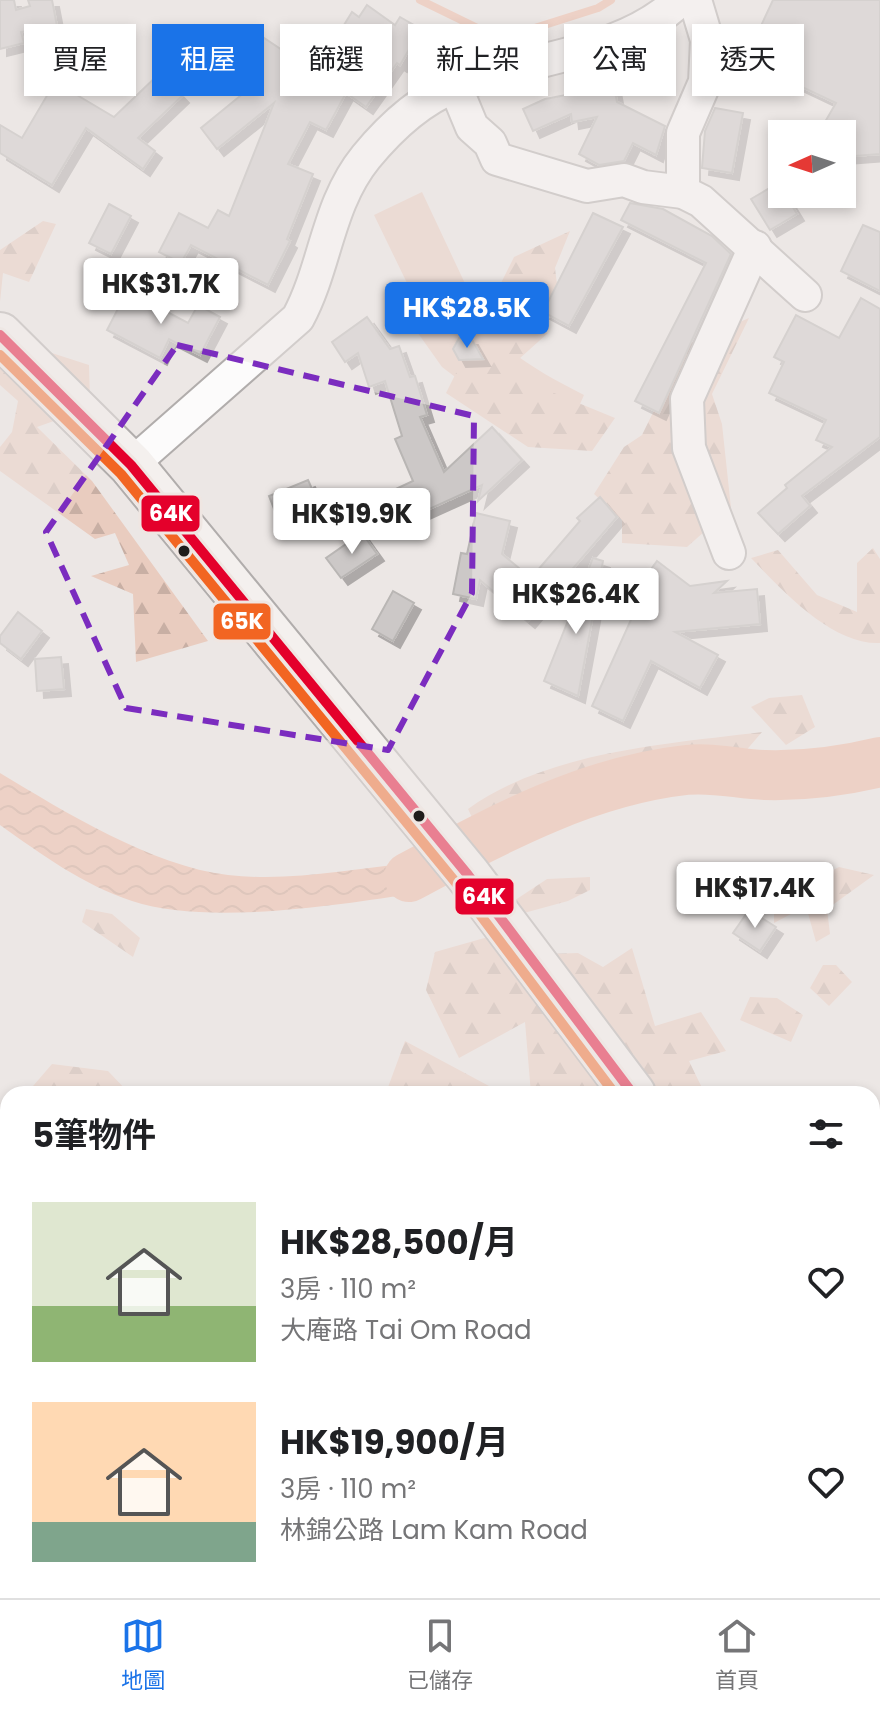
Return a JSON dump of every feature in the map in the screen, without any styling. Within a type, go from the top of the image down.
[{"type":"main road","points":[[0,335],[131,465],[431,834],[468,875],[627,1086]]},
{"type":"street","points":[[548,58],[629,34],[657,21],[680,0]]},
{"type":"street","points":[[683,192],[683,133],[705,82],[707,40],[695,0]]},
{"type":"street","points":[[131,465],[298,318],[312,292],[341,193],[392,128],[440,96]]},
{"type":"street","points":[[459,96],[472,127],[490,143],[497,159],[587,186],[624,180],[643,187],[683,192],[701,201],[805,295]]},
{"type":"street","points":[[729,553],[689,448],[687,399],[755,247]]},
{"type":"highlighted area","points":[[177,345],[474,416],[472,593],[388,750],[126,708],[46,532]]},
{"type":"green space","points":[[422,192],[469,292],[422,314],[374,215]]},
{"type":"green space","points":[[43,221],[56,224],[29,282],[3,273],[0,302],[0,250]]},
{"type":"green space","points":[[570,231],[555,268],[559,300],[523,322],[548,333],[509,368],[537,386],[615,418],[592,451],[528,447],[446,393],[514,257]]},
{"type":"green space","points":[[468,304],[491,334],[519,357],[584,395],[566,436],[475,392],[442,367],[415,329]]},
{"type":"green space","points":[[0,312],[24,344],[89,365],[90,400],[68,416],[37,427],[92,481],[208,641],[136,662],[133,594],[91,576],[129,565],[115,533],[95,539],[0,471],[0,447],[12,432],[18,401],[0,385]]},
{"type":"green space","points":[[749,318],[712,394],[722,424],[731,508],[687,547],[622,543],[622,520],[594,494],[624,447],[642,435],[686,345]]},
{"type":"green space","points":[[873,548],[880,559],[880,643],[844,635],[826,625],[793,599],[751,558],[778,550],[817,595],[857,612],[857,563]]},
{"type":"green space","points":[[802,695],[815,727],[786,745],[751,707],[769,698]]},
{"type":"green space","points":[[762,732],[744,753],[686,752],[475,824],[468,809],[535,774],[572,762],[649,746]]},
{"type":"green space","points":[[839,867],[874,875],[827,909],[830,934],[816,942],[806,906],[774,923],[774,893],[799,887]]},
{"type":"green space","points":[[590,877],[590,890],[568,901],[513,916],[506,906],[547,879]]},
{"type":"green space","points":[[86,909],[112,914],[140,938],[133,957],[82,922]]},
{"type":"green space","points":[[502,933],[547,954],[578,953],[603,967],[632,948],[655,1026],[701,1012],[726,1051],[689,1061],[701,1086],[530,1086],[525,1022],[459,1058],[426,990],[435,952]]},
{"type":"green space","points":[[823,965],[836,965],[852,982],[829,1006],[810,988]]},
{"type":"green space","points":[[750,997],[777,998],[803,1015],[791,1042],[740,1020]]},
{"type":"green space","points":[[405,1041],[489,1086],[388,1086]]},
{"type":"green space","points":[[52,1064],[108,1071],[122,1086],[33,1086]]},
{"type":"water","points":[[0,773],[110,835],[169,861],[199,870],[274,877],[411,863],[430,866],[434,881],[417,893],[273,911],[197,912],[132,901],[80,878],[0,825]]},
{"type":"building","points":[[0,0],[14,0],[16,10],[30,6],[28,0],[52,0],[57,24],[24,24],[24,32],[21,32],[24,43],[0,49]]},
{"type":"building","points":[[773,0],[880,0],[880,154],[856,156],[856,120],[826,120],[836,103],[804,88],[804,24],[762,24]]},
{"type":"building","points":[[367,5],[395,25],[400,17],[412,24],[408,24],[408,51],[400,65],[397,63],[392,70],[392,24],[345,24],[352,12],[359,17]]},
{"type":"building","points":[[264,38],[280,49],[280,96],[344,96],[326,130],[310,122],[288,164],[313,174],[287,239],[290,241],[268,285],[191,245],[181,263],[159,252],[179,213],[208,228],[218,210],[229,216],[274,103],[217,149],[201,128],[240,96],[264,96]]},
{"type":"building","points":[[152,81],[152,96],[182,96],[138,138],[155,151],[143,169],[86,128],[52,185],[0,153],[0,125],[22,138],[47,96],[79,96],[114,117]]},
{"type":"building","points":[[564,95],[616,96],[617,102],[665,126],[656,155],[633,143],[624,161],[599,165],[579,154],[597,117],[572,122],[571,114],[533,131],[523,109],[545,99]]},
{"type":"building","points":[[350,96],[374,96],[366,107]]},
{"type":"building","points":[[715,108],[743,113],[732,173],[702,168],[705,131]]},
{"type":"building","points":[[768,189],[768,208],[793,208],[797,214],[770,230],[751,199]]},
{"type":"building","points":[[630,203],[663,209],[712,236],[731,254],[659,413],[635,401],[706,263],[621,220]]},
{"type":"building","points":[[109,204],[131,216],[111,254],[89,243]]},
{"type":"building","points":[[593,213],[623,227],[569,326],[543,312]]},
{"type":"building","points":[[863,225],[880,232],[880,291],[841,271]]},
{"type":"building","points":[[127,291],[188,323],[198,305],[220,317],[200,355],[169,339],[160,358],[107,330]]},
{"type":"building","points":[[861,298],[880,309],[880,437],[802,496],[810,506],[778,534],[758,513],[787,488],[785,485],[832,447],[816,440],[826,420],[769,393],[784,362],[774,357],[796,315],[839,338]]},
{"type":"building","points":[[367,317],[390,349],[399,346],[410,377],[415,376],[427,415],[420,417],[444,472],[492,427],[522,460],[478,501],[482,485],[383,530],[370,501],[413,481],[395,439],[402,436],[385,381],[369,387],[358,353],[345,362],[332,342]]},
{"type":"building","points":[[459,338],[471,338],[483,359],[459,360],[453,349]]},
{"type":"building","points":[[308,480],[318,502],[278,519],[269,496]]},
{"type":"building","points":[[600,497],[617,517],[528,621],[480,580],[476,599],[453,594],[461,553],[467,554],[476,513],[510,521],[502,554],[531,578],[580,521],[577,518]]},
{"type":"building","points":[[362,533],[377,554],[341,578],[326,558]]},
{"type":"building","points":[[593,558],[603,561],[578,696],[544,681]]},
{"type":"building","points":[[657,561],[690,586],[727,581],[714,593],[757,589],[760,624],[675,632],[718,655],[700,688],[651,661],[623,721],[592,706],[644,591],[639,586]]},
{"type":"building","points":[[393,591],[414,603],[393,641],[372,629]]},
{"type":"building","points":[[18,612],[42,631],[21,659],[0,643],[0,636]]},
{"type":"building","points":[[61,657],[64,689],[37,691],[35,659]]},
{"type":"building","points":[[749,910],[776,927],[760,951],[733,933]]},
{"type":"waterway","points":[[420,0],[500,39],[598,8],[611,0]]},
{"type":"waterway","points":[[409,877],[543,810],[578,796],[649,776],[696,769],[794,775],[880,762]]},
{"type":"transit line","name":"64K","points":[[0,335],[131,465],[468,875],[627,1086]]},
{"type":"transit line","name":"65K","points":[[0,355],[121,474],[457,884],[609,1086]]}]
